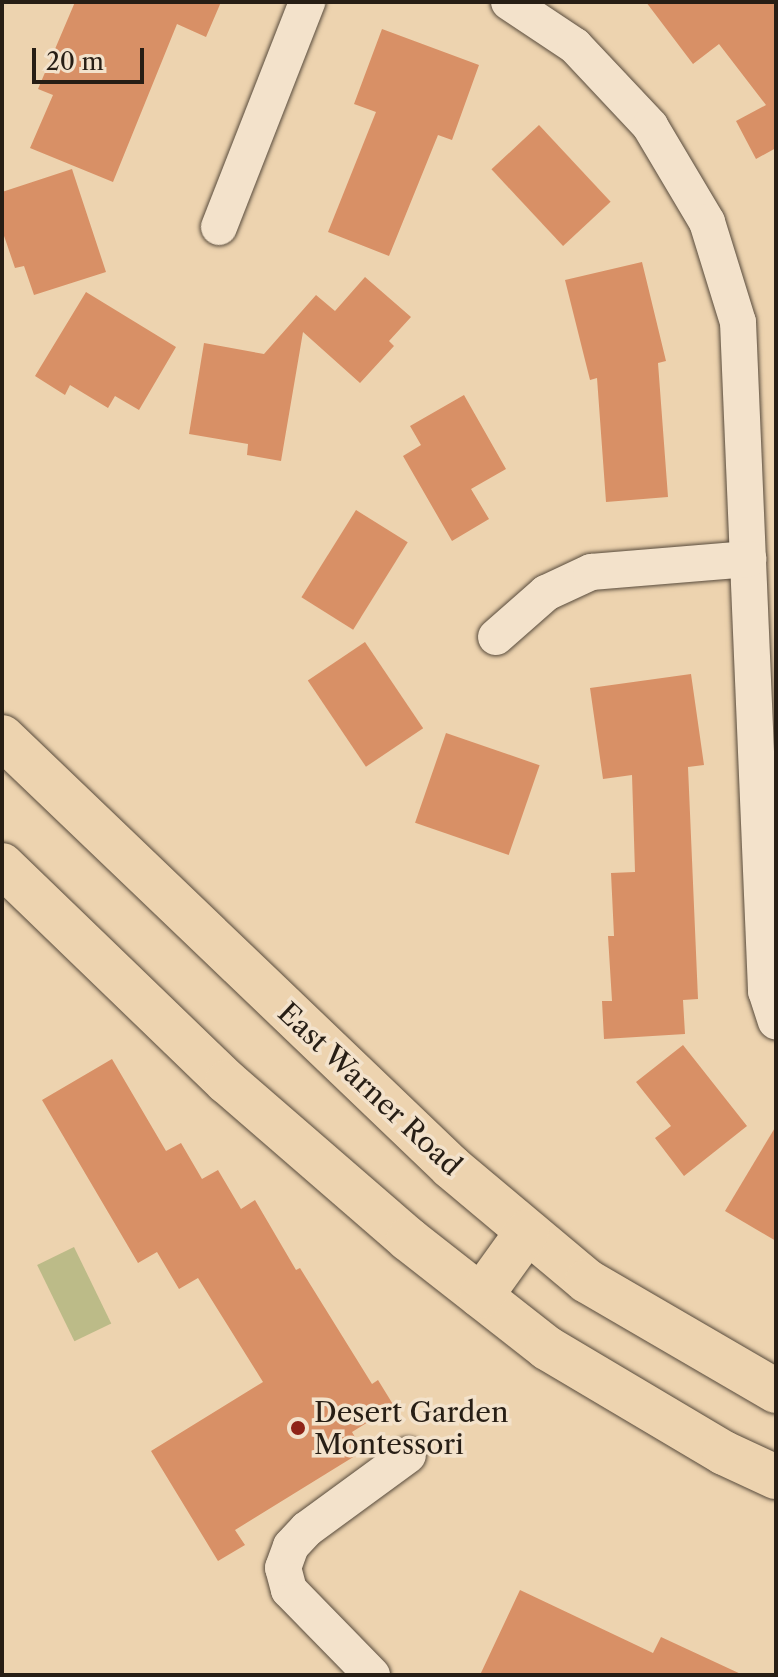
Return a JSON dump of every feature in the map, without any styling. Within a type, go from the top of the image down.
[{"type":"main road","name":"East Warner Road","points":[[2,737],[451,1167],[527,1232],[587,1281],[776,1391]]},
{"type":"main road","points":[[2,865],[227,1082],[408,1239],[547,1348],[724,1453],[776,1477]]},
{"type":"main road","points":[[481,1296],[527,1232]]},
{"type":"street","points":[[219,227],[307,2]]},
{"type":"street","points":[[509,2],[575,46],[650,126],[707,222],[738,322],[766,991],[776,1021]]},
{"type":"street","points":[[496,637],[546,593],[591,572],[748,559]]},
{"type":"street","points":[[372,1675],[289,1590],[283,1568],[291,1546],[307,1529],[408,1455]]},
{"type":"shaded area","points":[[74,1247],[111,1323],[74,1341],[37,1265]]},
{"type":"building","points":[[75,2],[221,2],[206,37],[177,24],[113,182],[30,148],[53,95],[38,89]]},
{"type":"building","points":[[646,2],[776,2],[776,148],[756,159],[736,121],[766,105],[719,44],[693,64]]},
{"type":"building","points":[[382,29],[479,65],[452,140],[438,135],[389,256],[328,232],[376,112],[354,104]]},
{"type":"building","points":[[539,125],[611,202],[563,246],[491,169]]},
{"type":"building","points":[[72,169],[106,272],[34,295],[24,266],[15,268],[2,230],[2,192]]},
{"type":"building","points":[[642,262],[666,361],[658,363],[668,497],[606,502],[597,378],[590,380],[565,280]]},
{"type":"building","points":[[365,277],[411,317],[389,341],[394,346],[360,383],[303,332],[281,461],[247,455],[248,444],[189,434],[204,343],[264,354],[316,295],[335,311]]},
{"type":"building","points":[[86,292],[176,347],[139,410],[115,396],[108,408],[70,385],[65,395],[35,376]]},
{"type":"building","points":[[464,395],[506,469],[471,489],[489,519],[452,541],[403,456],[421,445],[410,426]]},
{"type":"building","points":[[356,510],[408,542],[353,630],[301,597]]},
{"type":"building","points":[[365,642],[423,728],[366,767],[308,681]]},
{"type":"building","points":[[691,674],[704,765],[688,767],[698,999],[683,1000],[685,1034],[604,1039],[602,1001],[612,1001],[608,936],[614,936],[611,873],[635,872],[632,775],[603,779],[590,688]]},
{"type":"building","points":[[446,733],[540,765],[509,855],[415,823]]},
{"type":"building","points":[[683,1045],[747,1126],[684,1176],[655,1138],[671,1126],[636,1082]]},
{"type":"building","points":[[112,1059],[166,1151],[181,1143],[202,1179],[218,1170],[241,1209],[255,1200],[296,1270],[300,1268],[372,1384],[378,1380],[394,1406],[352,1432],[363,1451],[235,1530],[245,1545],[218,1561],[151,1451],[263,1382],[198,1278],[179,1289],[157,1252],[138,1263],[42,1100]]},
{"type":"building","points":[[776,1126],[776,1241],[725,1211]]},
{"type":"building","points":[[520,1590],[653,1653],[661,1637],[743,1675],[480,1675]]},
{"type":"place","name":"Desert Garden Montessori","points":[[298,1428]]}]
